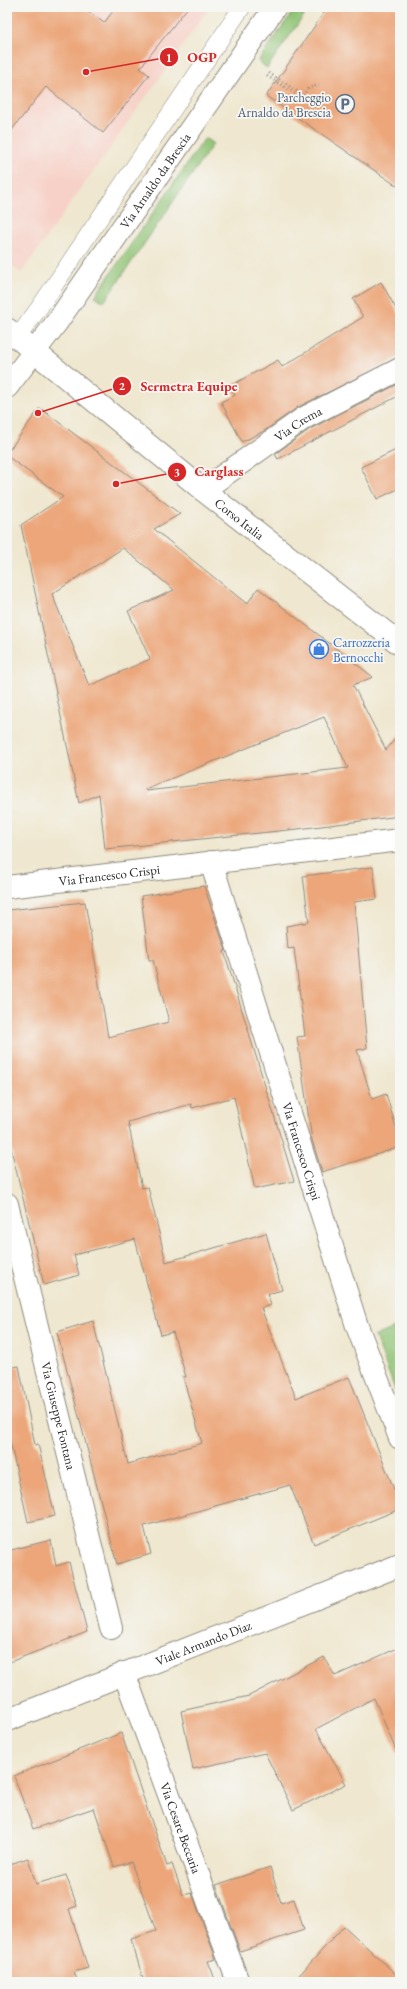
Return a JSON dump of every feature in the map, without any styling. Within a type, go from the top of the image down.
[{"type":"street","name":"Via Arnaldo da Brescia","points":[[7,387],[19,339],[57,322],[275,7]]},
{"type":"street","name":"Corso Italia","points":[[19,339],[203,490],[400,644]]},
{"type":"street","name":"Via Crema","points":[[203,490],[304,418],[400,369]]},
{"type":"street","name":"Via Francesco Crispi","points":[[7,887],[400,840]]},
{"type":"street","name":"Via Francesco Crispi","points":[[211,862],[357,1326],[400,1438]]},
{"type":"street","name":"Via Giuseppe Fontana","points":[[7,1204],[111,1628]]},
{"type":"street","name":"Viale Armando Diaz","points":[[7,1720],[400,1565]]},
{"type":"street","name":"Via Cesare Beccaria","points":[[124,1673],[238,1982]]},
{"type":"lane","points":[[19,339],[242,7]]},
{"type":"path","points":[[269,73],[303,95],[308,88],[319,85]]},
{"type":"path","points":[[266,76],[297,95]]},
{"type":"shaded area","points":[[7,7],[210,7],[21,273],[7,262]]},
{"type":"green space","points":[[296,7],[310,7],[267,68],[258,61]]},
{"type":"green space","points":[[205,138],[213,144],[104,302],[95,296]]},
{"type":"green space","points":[[395,1328],[400,1343],[400,1403],[375,1336]]},
{"type":"building","points":[[7,7],[83,7],[104,23],[116,7],[188,7],[140,68],[149,75],[103,133],[46,87],[7,136]]},
{"type":"building","name":"Parcheggio Arnaldo da Brescia","points":[[328,7],[400,7],[400,188],[266,96]]},
{"type":"building","points":[[381,282],[400,316],[400,357],[298,407],[264,431],[242,442],[221,402],[235,395],[230,386],[278,360],[282,367],[363,317],[353,299]]},
{"type":"building","points":[[400,383],[400,395],[278,459],[275,454],[310,429]]},
{"type":"building","points":[[40,408],[180,514],[154,529],[247,604],[258,588],[373,677],[353,685],[386,750],[400,733],[400,816],[298,829],[105,849],[99,794],[79,803],[21,525],[63,497],[7,456],[7,453]],"holes":[[[123,548],[174,590],[128,611],[150,659],[89,686],[52,594]],[[324,717],[348,768],[146,791],[145,789]]]},
{"type":"building","points":[[400,448],[400,488],[377,499],[361,467]]},
{"type":"building","points":[[373,867],[377,899],[354,902],[367,1048],[357,1050],[372,1099],[386,1094],[400,1140],[400,1147],[322,1172],[312,1140],[297,1037],[305,1036],[294,948],[288,949],[286,926],[309,922],[303,876]]},
{"type":"building","points":[[204,886],[226,951],[224,951],[294,1181],[255,1189],[234,1097],[192,1108],[191,1104],[128,1122],[142,1188],[148,1187],[166,1262],[266,1233],[282,1290],[267,1294],[271,1305],[261,1308],[296,1398],[349,1377],[400,1504],[400,1509],[314,1544],[290,1485],[144,1526],[151,1554],[117,1564],[57,1332],[93,1321],[128,1464],[202,1443],[183,1377],[186,1377],[173,1332],[161,1335],[135,1239],[74,1255],[79,1275],[44,1285],[7,1132],[7,910],[85,902],[108,1037],[169,1022],[153,960],[149,960],[141,896]]},
{"type":"building","points":[[19,1366],[35,1445],[38,1444],[55,1516],[28,1522],[7,1428],[7,1368]]},
{"type":"building","points":[[51,1540],[56,1566],[69,1562],[87,1632],[7,1663],[7,1551]]},
{"type":"building","points":[[400,1647],[400,1760],[374,1698],[316,1729],[346,1784],[293,1810],[265,1753],[193,1769],[181,1711],[249,1696],[324,1657],[335,1676]]},
{"type":"building","points":[[121,1733],[167,1866],[172,1864],[183,1895],[192,1893],[216,1959],[208,1961],[216,1982],[144,1982],[131,1939],[156,1931],[131,1862],[114,1867],[94,1808],[33,1829],[14,1776]]},
{"type":"building","points":[[28,1858],[36,1884],[66,1875],[77,1906],[69,1909],[88,1968],[74,1972],[78,1982],[7,1982],[7,1865]]},
{"type":"building","points":[[270,1867],[281,1903],[294,1899],[304,1930],[240,1951],[216,1885]]},
{"type":"building","points":[[344,1926],[400,1978],[400,1982],[293,1982]]},
{"type":"place","name":"OGP","points":[[86,72]]},
{"type":"place","name":"Parcheggio Arnaldo da Brescia","points":[[345,104]]},
{"type":"place","name":"Sermetra Equipe","points":[[38,413]]},
{"type":"place","name":"Carglass","points":[[116,484]]},
{"type":"place","name":"Carrozzeria Bernocchi","points":[[319,649]]}]
